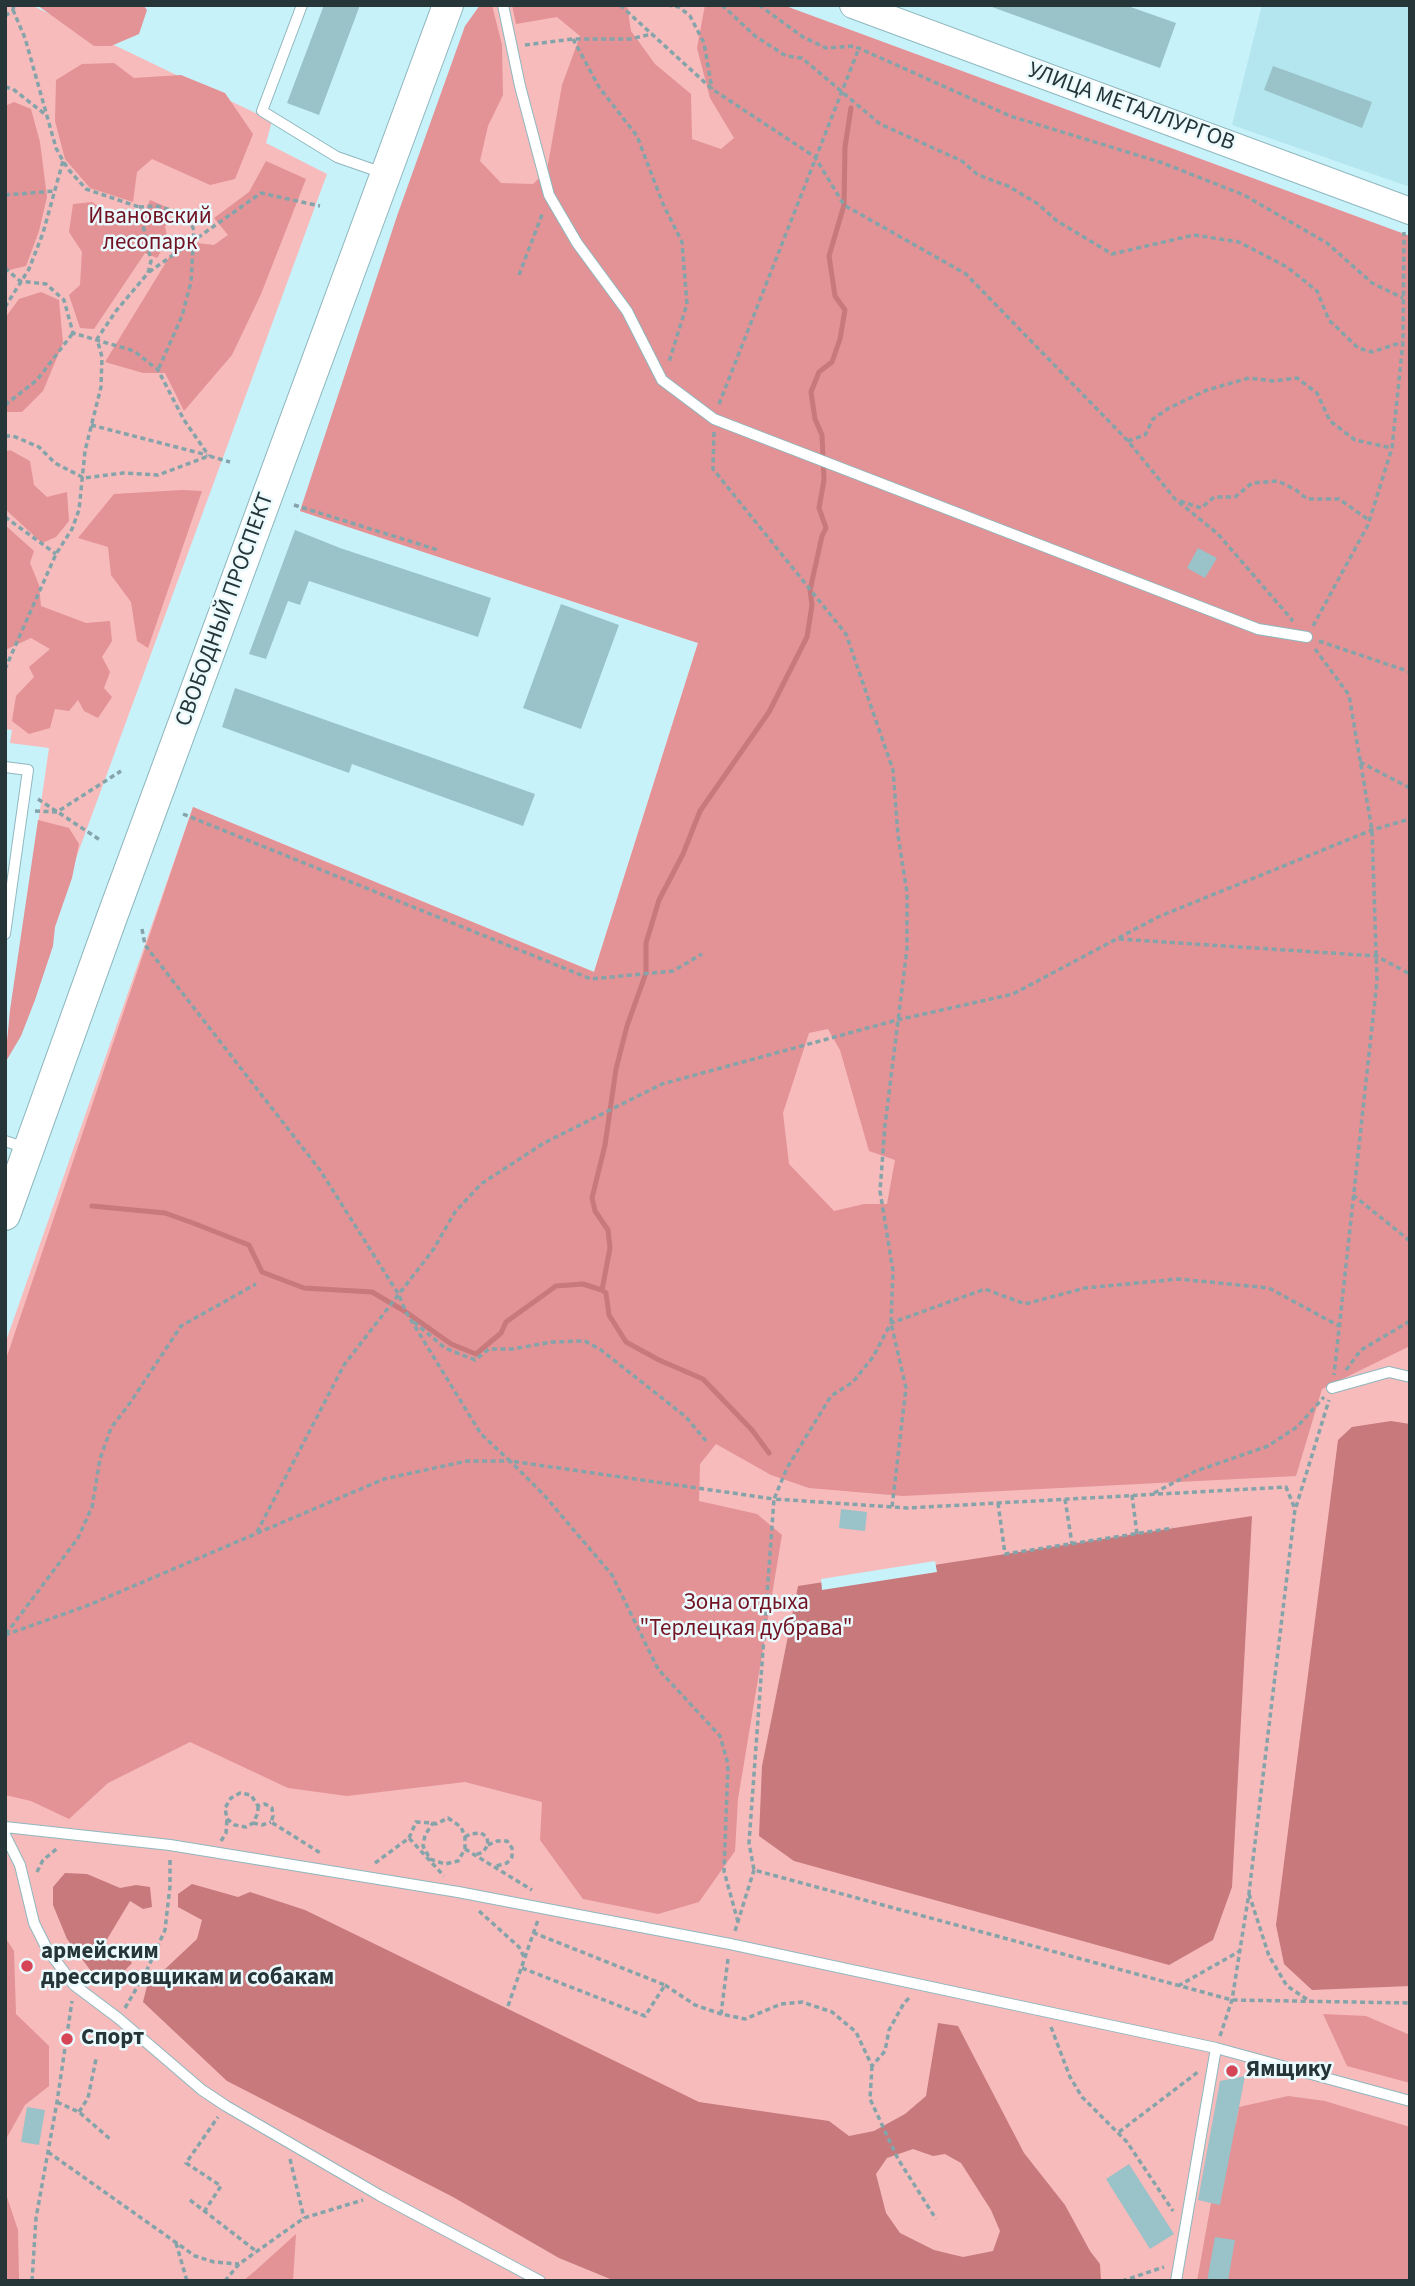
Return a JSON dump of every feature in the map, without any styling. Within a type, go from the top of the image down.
[{"type":"main road","name":"СВОБОДНЫЙ ПРОСПЕКТ","points":[[5,1215],[17,1145],[387,174],[448,5]]},
{"type":"street","name":"УЛИЦА МЕТАЛЛУРГОВ","points":[[853,5],[1407,210]]},
{"type":"lane","points":[[302,5],[262,111],[337,157],[387,174]]},
{"type":"lane","points":[[503,5],[549,195],[578,243],[627,311],[663,380],[714,419],[1258,629],[1307,637]]},
{"type":"lane","points":[[5,767],[28,770],[5,934]]},
{"type":"lane","points":[[1332,1388],[1389,1372],[1410,1377]]},
{"type":"lane","points":[[5,1826],[216,1852],[458,1892],[730,1944],[924,1983],[1410,2101]]},
{"type":"lane","points":[[5,1835],[20,1865],[34,1923],[47,1949],[74,1985],[118,2018],[202,2090],[226,2106],[379,2195],[540,2281]]},
{"type":"lane","points":[[1175,2281],[1215,2054]]},
{"type":"path","points":[[620,5],[712,89],[815,157],[844,205],[966,274],[1128,441],[1175,499],[1218,534],[1307,637],[1349,695],[1371,830],[1377,981],[1332,1388],[1295,1509],[1249,1893],[1232,2000],[1215,2054],[1118,2132]]},
{"type":"path","points":[[667,5],[679,6],[690,16],[704,43],[712,89]]},
{"type":"path","points":[[722,5],[755,36],[786,56],[802,58],[880,124],[962,161],[978,175],[1008,186],[1038,204],[1057,221],[1112,254],[1194,236],[1239,242],[1287,267],[1317,291],[1329,320],[1358,348],[1372,352],[1403,342]]},
{"type":"path","points":[[759,5],[803,37],[826,48],[854,46],[1010,116],[1160,162],[1244,195],[1327,243],[1372,283],[1403,298]]},
{"type":"path","points":[[5,16],[13,8],[25,38],[56,148],[69,170],[86,189],[139,207],[156,206],[183,216],[191,222],[194,231],[191,282],[182,316],[158,370]]},
{"type":"path","points":[[512,46],[573,39],[630,39],[652,34]]},
{"type":"path","points":[[573,39],[599,87],[637,136],[663,204],[682,242],[687,304],[663,380]]},
{"type":"path","points":[[859,48],[714,419],[713,469],[846,634],[893,769],[898,835],[907,893],[907,949],[885,1125],[880,1191],[893,1271],[891,1323],[906,1388],[892,1507]]},
{"type":"path","points":[[5,87],[13,89],[48,116]]},
{"type":"path","points":[[5,307],[29,270],[63,161]]},
{"type":"path","points":[[5,195],[55,191]]},
{"type":"path","points":[[5,669],[56,554],[72,529],[79,510],[85,451],[101,387],[102,357],[97,339],[116,311],[148,273],[261,193],[320,206]]},
{"type":"path","points":[[519,275],[549,195]]},
{"type":"path","points":[[139,207],[151,261],[148,273]]},
{"type":"path","points":[[1307,637],[1370,521],[1392,448],[1403,342],[1407,210]]},
{"type":"path","points":[[5,268],[20,281],[47,284],[64,300],[73,333]]},
{"type":"path","points":[[73,333],[134,351],[158,370],[184,420],[209,456]]},
{"type":"path","points":[[5,405],[37,380],[73,333]]},
{"type":"path","points":[[1128,441],[1145,435],[1153,419],[1169,408],[1207,390],[1249,379],[1297,379],[1317,393],[1331,421],[1355,440],[1392,448]]},
{"type":"path","points":[[91,425],[230,462]]},
{"type":"path","points":[[5,436],[13,436],[39,447],[55,463],[83,478],[123,473],[158,475],[209,456]]},
{"type":"path","points":[[1175,499],[1201,508],[1214,498],[1235,497],[1252,483],[1278,481],[1307,499],[1339,499],[1370,521]]},
{"type":"path","points":[[294,505],[438,550]]},
{"type":"path","points":[[5,517],[56,554]]},
{"type":"path","points":[[1307,637],[1410,672]]},
{"type":"path","points":[[1360,762],[1410,788]]},
{"type":"path","points":[[22,810],[57,812],[121,771]]},
{"type":"path","points":[[25,789],[100,840]]},
{"type":"path","points":[[183,814],[591,979],[673,971],[702,954]]},
{"type":"path","points":[[257,1532],[344,1365],[433,1250],[455,1212],[481,1184],[544,1143],[662,1084],[897,1020],[1013,994],[1158,917],[1371,830],[1410,819]]},
{"type":"path","points":[[142,929],[145,945],[320,1170],[399,1295],[481,1434],[544,1495],[612,1575],[659,1669],[720,1736],[727,1764],[724,1871],[738,1922]]},
{"type":"path","points":[[1117,939],[1376,956],[1410,974]]},
{"type":"path","points":[[1353,1195],[1410,1241]]},
{"type":"path","points":[[721,2014],[730,1944],[754,1870],[749,1843],[774,1499],[787,1468],[831,1396],[853,1382],[873,1357],[891,1323],[985,1289],[1025,1304],[1085,1288],[1179,1279],[1269,1288],[1339,1326]]},
{"type":"path","points":[[5,1635],[78,1538],[92,1507],[100,1460],[111,1428],[181,1326],[256,1284]]},
{"type":"path","points":[[412,1321],[444,1348],[475,1360],[489,1349],[585,1341],[601,1350],[686,1417],[706,1441]]},
{"type":"path","points":[[1152,1494],[1196,1471],[1268,1447],[1297,1427],[1361,1350],[1410,1321]]},
{"type":"path","points":[[5,1635],[89,1605],[384,1479],[467,1461],[510,1461],[774,1499],[892,1507],[1286,1488],[1295,1509]]},
{"type":"path","points":[[1132,1496],[1137,1534]]},
{"type":"path","points":[[1065,1499],[1072,1544]]},
{"type":"path","points":[[998,1503],[1005,1554],[1173,1528]]},
{"type":"path","points":[[216,1852],[226,1833],[225,1808],[231,1798],[240,1793],[251,1795],[258,1806],[253,1823]]},
{"type":"path","points":[[258,1806],[265,1804],[271,1808],[271,1822]]},
{"type":"path","points":[[358,1876],[409,1838],[416,1822],[433,1824],[448,1818],[461,1827],[465,1837],[465,1849],[458,1861],[445,1864],[430,1859],[424,1846],[425,1835],[433,1824]]},
{"type":"path","points":[[227,1819],[235,1825],[246,1827],[253,1823],[262,1825],[271,1822]]},
{"type":"path","points":[[271,1822],[325,1856]]},
{"type":"path","points":[[465,1837],[481,1833],[487,1837],[488,1845]]},
{"type":"path","points":[[29,1904],[32,1881],[43,1860],[81,1834]]},
{"type":"path","points":[[409,1838],[458,1892],[519,1947],[525,1959]]},
{"type":"path","points":[[475,1855],[497,1841],[507,1841],[513,1848],[512,1857],[507,1863],[494,1867]]},
{"type":"path","points":[[118,2018],[146,1972],[165,1930],[170,1886],[170,1845]]},
{"type":"path","points":[[465,1849],[537,1893]]},
{"type":"path","points":[[754,1870],[1232,2000],[1410,2003]]},
{"type":"path","points":[[1249,1893],[1269,1956],[1287,1986],[1309,2001]]},
{"type":"path","points":[[508,2006],[543,1908]]},
{"type":"path","points":[[534,1933],[665,1985],[695,2005],[721,2014],[745,2019],[780,2004],[802,2002],[832,2012],[856,2032],[872,2066],[870,2099],[898,2159],[936,2219]]},
{"type":"path","points":[[1178,1986],[1240,1951]]},
{"type":"path","points":[[522,1968],[645,2016],[665,1985]]},
{"type":"path","points":[[872,2066],[885,2051],[889,2030],[904,2003],[924,1983]]},
{"type":"path","points":[[32,2281],[36,2218],[74,1985]]},
{"type":"path","points":[[1046,2012],[1070,2077],[1082,2097],[1118,2132],[1140,2160],[1184,2231]]},
{"type":"path","points":[[79,2112],[89,2098],[96,2059]]},
{"type":"path","points":[[57,2102],[79,2112],[110,2139]]},
{"type":"path","points":[[204,2212],[221,2186],[186,2163],[226,2106]]},
{"type":"path","points":[[285,2141],[304,2218]]},
{"type":"path","points":[[47,2151],[195,2256],[214,2262],[239,2264]]},
{"type":"path","points":[[225,2281],[239,2264],[304,2218],[379,2195]]},
{"type":"path","points":[[190,2200],[256,2251]]},
{"type":"path","points":[[176,2243],[187,2281]]},
{"type":"path","points":[[1122,2281],[1179,2262]]},
{"type":"shaded area","points":[[1262,5],[1410,5],[1410,187],[1232,125]]},
{"type":"shaded area","points":[[1391,1421],[1410,1424],[1410,1986],[1312,1990],[1284,1964],[1276,1925],[1338,1440],[1352,1427]]},
{"type":"shaded area","points":[[1252,1516],[1232,1887],[1213,1940],[1169,1965],[794,1861],[759,1836],[762,1766],[798,1586]]},
{"type":"shaded area","points":[[65,1873],[87,1874],[120,1888],[136,1885],[150,1887],[152,1907],[143,1909],[130,1901],[106,1941],[95,1940],[94,1947],[100,1953],[126,1956],[132,1963],[112,1984],[91,1971],[67,1939],[53,1905],[53,1887]]},
{"type":"shaded area","points":[[192,1884],[238,1897],[250,1892],[305,1910],[699,2102],[829,2121],[849,2136],[874,2131],[905,2114],[926,2096],[938,2023],[958,2026],[1024,2153],[1065,2205],[1100,2264],[1101,2281],[615,2281],[559,2258],[453,2197],[227,2081],[143,2002],[147,1986],[197,1939],[202,1920],[178,1907],[178,1894]],"holes":[[[913,2149],[933,2156],[945,2154],[961,2163],[991,2210],[1000,2231],[993,2251],[963,2257],[934,2250],[900,2233],[886,2213],[876,2174],[887,2158]]]},
{"type":"green space","name":"Ивановский лесопарк","points":[[5,5],[31,5],[272,121],[266,143],[327,174],[42,951],[20,947],[49,748],[10,743],[12,730],[5,729]]},
{"type":"green space","points":[[37,5],[143,5],[147,10],[139,34],[111,46],[94,46]]},
{"type":"green space","name":"Зона отдыха \"Терлецкая дубрава\"","points":[[480,5],[492,5],[502,45],[503,95],[488,126],[480,161],[501,183],[533,184],[547,170],[562,85],[580,36],[557,17],[516,24],[512,5],[627,5],[631,31],[655,64],[691,94],[692,139],[721,149],[734,138],[710,98],[697,48],[705,5],[783,5],[1410,236],[1410,1346],[1322,1389],[1296,1476],[903,1496],[809,1488],[771,1475],[716,1444],[700,1464],[699,1501],[757,1514],[782,1535],[738,1799],[735,1851],[699,1902],[658,1914],[583,1899],[540,1840],[542,1802],[465,1782],[347,1796],[288,1788],[190,1742],[108,1783],[69,1819],[31,1801],[5,1795],[5,1362],[193,807],[594,972],[698,643],[300,511],[397,216],[465,26]],"holes":[[[828,1029],[840,1050],[869,1151],[895,1160],[887,1204],[864,1204],[834,1211],[789,1164],[783,1113],[809,1033]]]},
{"type":"green space","name":"Зона отдыха \"Терлецкая дубрава\"","points":[[491,5],[759,5],[1410,245],[1410,2281],[5,2281],[5,1344],[193,807],[594,972],[698,643],[300,511]]},
{"type":"green space","points":[[114,63],[134,78],[181,75],[225,93],[253,134],[235,179],[210,185],[152,159],[137,172],[133,202],[90,188],[65,159],[55,121],[56,80],[82,64]]},
{"type":"green space","points":[[14,102],[31,109],[40,142],[47,197],[39,231],[26,266],[5,271],[5,106]]},
{"type":"green space","points":[[266,161],[306,179],[261,294],[232,355],[184,411],[165,373],[143,373],[105,362],[179,241],[214,245],[228,235],[214,218],[249,192]]},
{"type":"green space","points":[[150,200],[171,209],[165,227],[168,239],[157,258],[145,253],[94,329],[80,328],[69,295],[80,285],[82,252],[69,232],[73,204],[92,202],[110,214],[141,222]]},
{"type":"green space","points":[[41,292],[59,300],[63,343],[43,391],[22,412],[5,412],[5,318],[19,299]]},
{"type":"green space","points":[[10,450],[30,461],[34,485],[47,497],[67,492],[69,521],[56,537],[42,543],[5,509],[5,452]]},
{"type":"green space","points":[[202,491],[148,648],[137,641],[131,602],[111,575],[108,547],[78,538],[114,494]]},
{"type":"green space","points":[[5,525],[34,551],[30,563],[39,585],[41,606],[86,623],[110,621],[112,641],[102,657],[110,672],[104,688],[112,697],[98,718],[84,711],[78,700],[69,711],[55,709],[50,728],[29,734],[12,721],[16,696],[34,677],[29,667],[50,649],[31,638],[5,650]]},
{"type":"green space","points":[[38,820],[69,828],[79,844],[72,878],[55,927],[53,946],[35,1000],[21,1036],[5,1063],[10,1010]]},
{"type":"green space","points":[[5,1937],[14,1951],[16,2014],[49,2046],[49,2086],[25,2105],[5,2141]]},
{"type":"green space","points":[[1323,2014],[1366,2016],[1410,2035],[1410,2083],[1347,2066]]},
{"type":"green space","points":[[1288,2096],[1325,2101],[1410,2127],[1410,2281],[1197,2281],[1211,2203],[1220,2204],[1239,2107]]},
{"type":"green space","points":[[5,2191],[18,2230],[19,2281],[5,2281]]},
{"type":"green space","points":[[296,2234],[293,2281],[243,2281],[255,2271]]},
{"type":"pier","points":[[935,1561],[937,1572],[822,1590],[821,1579]]},
{"type":"building","points":[[324,5],[360,5],[319,115],[287,103]]},
{"type":"building","points":[[992,5],[1125,5],[1176,23],[1160,68]]},
{"type":"building","points":[[1273,66],[1372,102],[1362,128],[1264,90]]},
{"type":"building","points":[[295,530],[340,548],[491,598],[478,637],[309,581],[300,605],[288,601],[266,659],[249,654]]},
{"type":"building","points":[[1198,548],[1217,558],[1205,578],[1187,568]]},
{"type":"building","points":[[561,604],[619,625],[581,729],[523,708]]},
{"type":"building","points":[[235,688],[535,794],[523,826],[352,764],[349,773],[222,727]]},
{"type":"building","points":[[841,1509],[867,1512],[865,1531],[839,1528]]},
{"type":"building","points":[[1245,2076],[1220,2205],[1198,2200],[1220,2081]]},
{"type":"building","points":[[27,2107],[45,2110],[39,2145],[21,2142]]},
{"type":"building","points":[[1129,2164],[1174,2234],[1150,2249],[1106,2179]]},
{"type":"building","points":[[1215,2237],[1235,2240],[1228,2281],[1207,2281]]},
{"type":"waterway","points":[[602,1290],[610,1248],[608,1230],[595,1211],[592,1198],[605,1145],[616,1069],[627,1026],[646,973],[646,943],[659,900],[683,854],[700,811],[769,712],[807,637],[812,605],[810,590],[826,528],[819,508],[824,480],[822,435],[815,419],[811,392],[819,372],[832,362],[840,339],[845,310],[835,296],[829,256],[844,205],[845,147],[851,108]]},
{"type":"waterway","points":[[92,1206],[165,1213],[193,1223],[249,1245],[262,1272],[304,1288],[372,1292],[451,1344],[476,1354],[501,1333],[506,1322],[556,1286],[583,1284],[602,1290],[606,1293],[609,1315],[626,1342],[703,1379],[752,1430],[769,1453]]},
{"type":"place","name":"армейским дрессировщикам и собакам","points":[[27,1966]]},
{"type":"place","name":"Спорт","points":[[67,2039]]},
{"type":"place","name":"Ямщику","points":[[1232,2071]]}]
